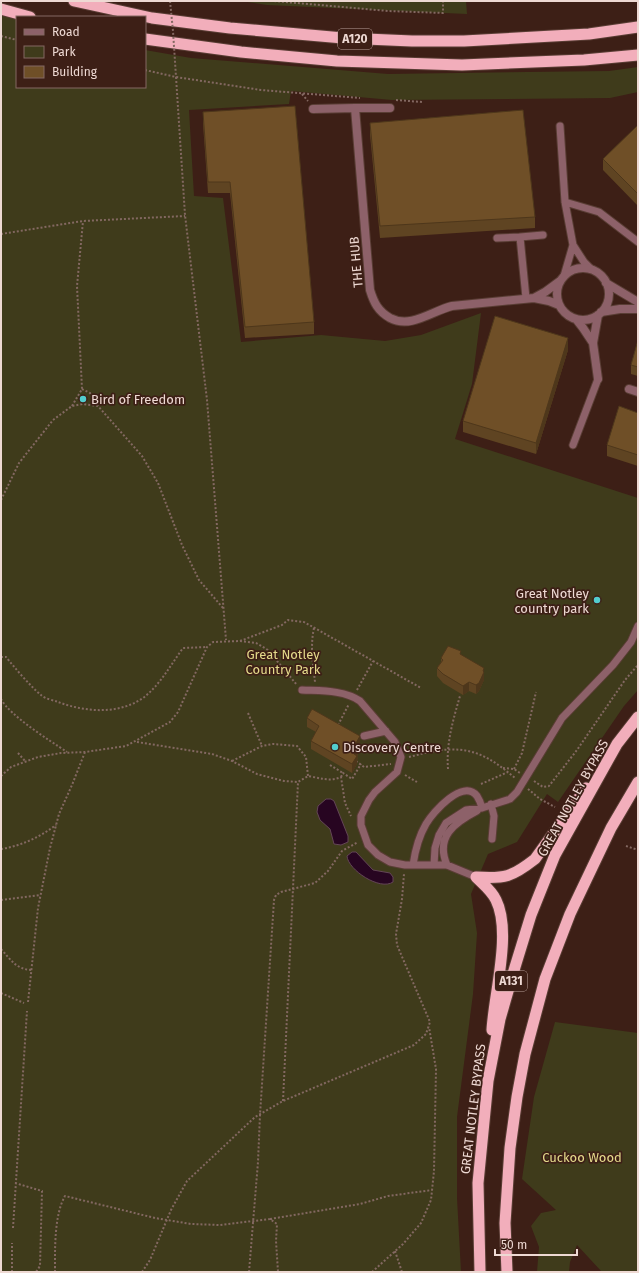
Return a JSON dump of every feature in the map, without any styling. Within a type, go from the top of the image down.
[{"type":"highway","name":"A120","points":[[74,1],[143,16]]},
{"type":"highway","points":[[1,9],[26,16]]},
{"type":"highway","name":"A120","points":[[146,17],[230,28],[343,38],[412,41],[589,34],[638,27]]},
{"type":"highway","name":"A120","points":[[146,39],[241,52],[330,60],[462,65],[584,60],[638,55]]},
{"type":"highway","name":"GREAT NOTLEY BYPASS","points":[[480,1272],[478,1183],[488,1081],[500,1019],[514,967],[531,915],[555,855],[617,744],[638,717]]},
{"type":"highway","points":[[476,877],[495,878],[510,876],[536,860],[617,744]]},
{"type":"highway","name":"A131","points":[[507,1272],[505,1223],[510,1148],[525,1054],[545,979],[570,914],[611,828],[638,782]]},
{"type":"highway","points":[[476,877],[491,892],[497,901],[502,918],[503,941],[492,1019],[488,1081]]},
{"type":"street","points":[[314,109],[355,108],[391,104]]},
{"type":"street","name":"THE HUB","points":[[355,108],[370,290],[378,309],[385,315],[401,322],[416,320],[452,306],[530,298],[549,300],[559,305]]},
{"type":"street","points":[[598,380],[593,343],[599,314],[606,306],[608,298],[606,283],[598,272],[592,269],[577,268],[562,279],[557,289],[559,305],[569,316],[576,319],[587,319],[599,314],[620,309],[638,309]]},
{"type":"street","name":"THE HUB","points":[[530,298],[562,279]]},
{"type":"street","points":[[606,283],[638,302]]},
{"type":"street","points":[[576,319],[593,343]]},
{"type":"street","points":[[628,389],[638,392]]},
{"type":"lane","points":[[560,126],[565,202],[573,245],[584,262],[592,269]]},
{"type":"lane","points":[[565,202],[599,212],[638,242]]},
{"type":"lane","points":[[497,238],[543,234]]},
{"type":"lane","points":[[520,237],[530,298]]},
{"type":"lane","points":[[562,279],[573,245]]},
{"type":"lane","points":[[573,445],[598,380]]},
{"type":"lane","points":[[447,865],[443,855],[443,842],[449,833],[460,820],[491,804],[510,799],[517,792],[562,718],[613,665],[630,642],[638,626]]},
{"type":"lane","points":[[302,690],[332,692],[354,697],[360,701],[395,742],[401,757],[397,772],[375,792],[369,800],[362,816],[361,824],[368,845],[390,862],[409,865],[447,865],[476,877]]},
{"type":"lane","points":[[364,736],[386,731]]},
{"type":"lane","points":[[409,865],[427,823],[437,809],[446,801],[464,791],[470,792],[477,795],[482,808]]},
{"type":"lane","points":[[491,804],[494,816],[492,839]]},
{"type":"lane","points":[[434,865],[435,848],[439,835],[446,823],[466,810],[482,808]]},
{"type":"path","points":[[170,1],[185,216],[207,400],[226,640]]},
{"type":"path","points":[[274,1],[388,11],[443,13],[443,1]]},
{"type":"path","points":[[1,36],[16,40]]},
{"type":"path","points":[[146,70],[176,77],[261,90],[362,98]]},
{"type":"path","points":[[391,104],[422,102]]},
{"type":"path","points":[[1,234],[82,221],[185,216]]},
{"type":"path","points":[[1,500],[19,462],[53,420],[72,406],[82,389],[77,286],[82,221]]},
{"type":"path","points":[[82,389],[90,393],[98,406],[142,456],[158,483],[182,545],[200,580],[224,609]]},
{"type":"path","points":[[72,406],[83,404],[98,406]]},
{"type":"path","points":[[240,641],[282,624],[288,620],[304,622],[421,688]]},
{"type":"path","points":[[314,628],[312,637],[312,659],[317,691]]},
{"type":"path","points":[[1,775],[11,768],[38,756],[68,752],[85,752],[126,746],[136,742],[170,722],[178,712],[207,647],[213,642],[226,640],[256,643],[268,650],[302,690]]},
{"type":"path","points":[[1,657],[6,657],[42,696],[74,707],[109,710],[129,705],[143,697],[160,682],[183,648],[207,647]]},
{"type":"path","points":[[503,768],[514,769],[543,786],[549,786],[577,750],[625,680],[638,665]]},
{"type":"path","points":[[514,769],[522,753],[536,692]]},
{"type":"path","points":[[448,769],[450,734],[460,696]]},
{"type":"path","points":[[1,699],[3,703],[21,719],[68,752]]},
{"type":"path","points":[[248,713],[262,746]]},
{"type":"path","points":[[136,742],[212,754],[232,760],[257,774],[289,782],[298,782],[308,776],[332,780],[341,777],[344,773]]},
{"type":"path","points":[[232,760],[262,746],[273,744],[297,746],[306,757],[308,776]]},
{"type":"path","points":[[401,757],[448,749],[470,751],[495,762],[540,799],[555,807]]},
{"type":"path","points":[[28,1002],[40,895],[59,814],[85,752]]},
{"type":"path","points":[[18,753],[25,761]]},
{"type":"path","points":[[355,760],[364,767],[395,763]]},
{"type":"path","points":[[330,765],[352,779],[361,764]]},
{"type":"path","points":[[397,772],[408,776],[417,782]]},
{"type":"path","points":[[481,784],[508,772]]},
{"type":"path","points":[[341,777],[345,803],[355,822],[361,824]]},
{"type":"path","points":[[284,1101],[298,782]]},
{"type":"path","points":[[1,848],[15,847],[44,834],[56,825]]},
{"type":"path","points":[[249,1272],[258,1162],[274,900],[276,895],[281,892],[315,883],[328,871],[342,851],[365,839]]},
{"type":"path","points":[[626,846],[638,850]]},
{"type":"path","points":[[372,1272],[395,1252],[421,1224],[431,1200],[434,1171],[436,1069],[429,1025],[430,1022],[397,945],[396,934],[409,865]]},
{"type":"path","points":[[1,900],[40,895]]},
{"type":"path","points":[[1,949],[16,965],[23,969],[31,970]]},
{"type":"path","points":[[1,993],[24,1003]]},
{"type":"path","points":[[13,1228],[27,1011]]},
{"type":"path","points":[[142,1272],[150,1260],[171,1210],[187,1181],[255,1117],[284,1101],[414,1045],[426,1034],[429,1025]]},
{"type":"path","points":[[15,1183],[42,1191],[40,1272]]},
{"type":"path","points":[[55,1272],[60,1205],[65,1196],[168,1220],[191,1224],[220,1225],[270,1219],[360,1204],[388,1196],[432,1190]]},
{"type":"path","points":[[270,1219],[277,1224],[276,1241],[278,1272]]},
{"type":"path","points":[[12,1243],[12,1272]]},
{"type":"path","points":[[395,1252],[402,1272]]},
{"type":"path","points":[[36,1272],[40,1266]]},
{"type":"green space","points":[[241,1],[466,1],[467,14],[267,5]]},
{"type":"green space","name":"Great Notley Country Park","points":[[1,13],[16,17],[16,88],[146,88],[146,50],[191,58],[388,74],[609,71],[638,67],[638,92],[610,98],[392,100],[291,91],[289,104],[189,110],[194,196],[223,198],[241,342],[321,335],[385,341],[421,335],[481,313],[472,384],[455,439],[638,498],[638,690],[624,706],[558,802],[547,794],[517,842],[488,854],[471,894],[477,933],[473,994],[457,1117],[457,1198],[461,1272],[1,1272]]},
{"type":"green space","name":"Cuckoo Wood","points":[[555,1022],[638,1033],[638,1272],[602,1272],[577,1245],[570,1262],[569,1272],[537,1272],[539,1247],[531,1226],[541,1213],[556,1210],[522,1179],[534,1097]]},
{"type":"shaded area","points":[[326,799],[331,799],[334,801],[348,836],[348,842],[341,845],[334,844],[330,829],[320,820],[317,812],[318,806]]},
{"type":"shaded area","points":[[352,852],[356,852],[373,870],[390,873],[393,877],[393,882],[380,884],[359,873],[349,862],[347,856]]},
{"type":"building","points":[[295,106],[314,322],[245,327],[230,182],[208,182],[203,112]]},
{"type":"building","points":[[523,110],[535,217],[380,226],[370,123]]},
{"type":"building","points":[[638,125],[638,194],[603,159]]},
{"type":"building","points":[[495,316],[568,338],[536,443],[463,421]]},
{"type":"building","points":[[638,340],[638,367],[631,365]]},
{"type":"building","points":[[619,406],[638,413],[638,455],[607,445]]},
{"type":"building","points":[[448,646],[461,651],[460,654],[484,668],[484,672],[479,683],[476,685],[469,682],[463,686],[443,674],[437,668],[443,660],[441,658]]},
{"type":"building","name":"Discovery Centre","points":[[312,709],[360,736],[355,745],[358,747],[354,754],[357,756],[352,764],[311,741],[319,726],[307,718]]},
{"type":"place","name":"Bird of Freedom","points":[[83,399]]},
{"type":"place","name":"Great Notley country park","points":[[597,600]]},
{"type":"place","name":"Discovery Centre","points":[[335,747]]}]
